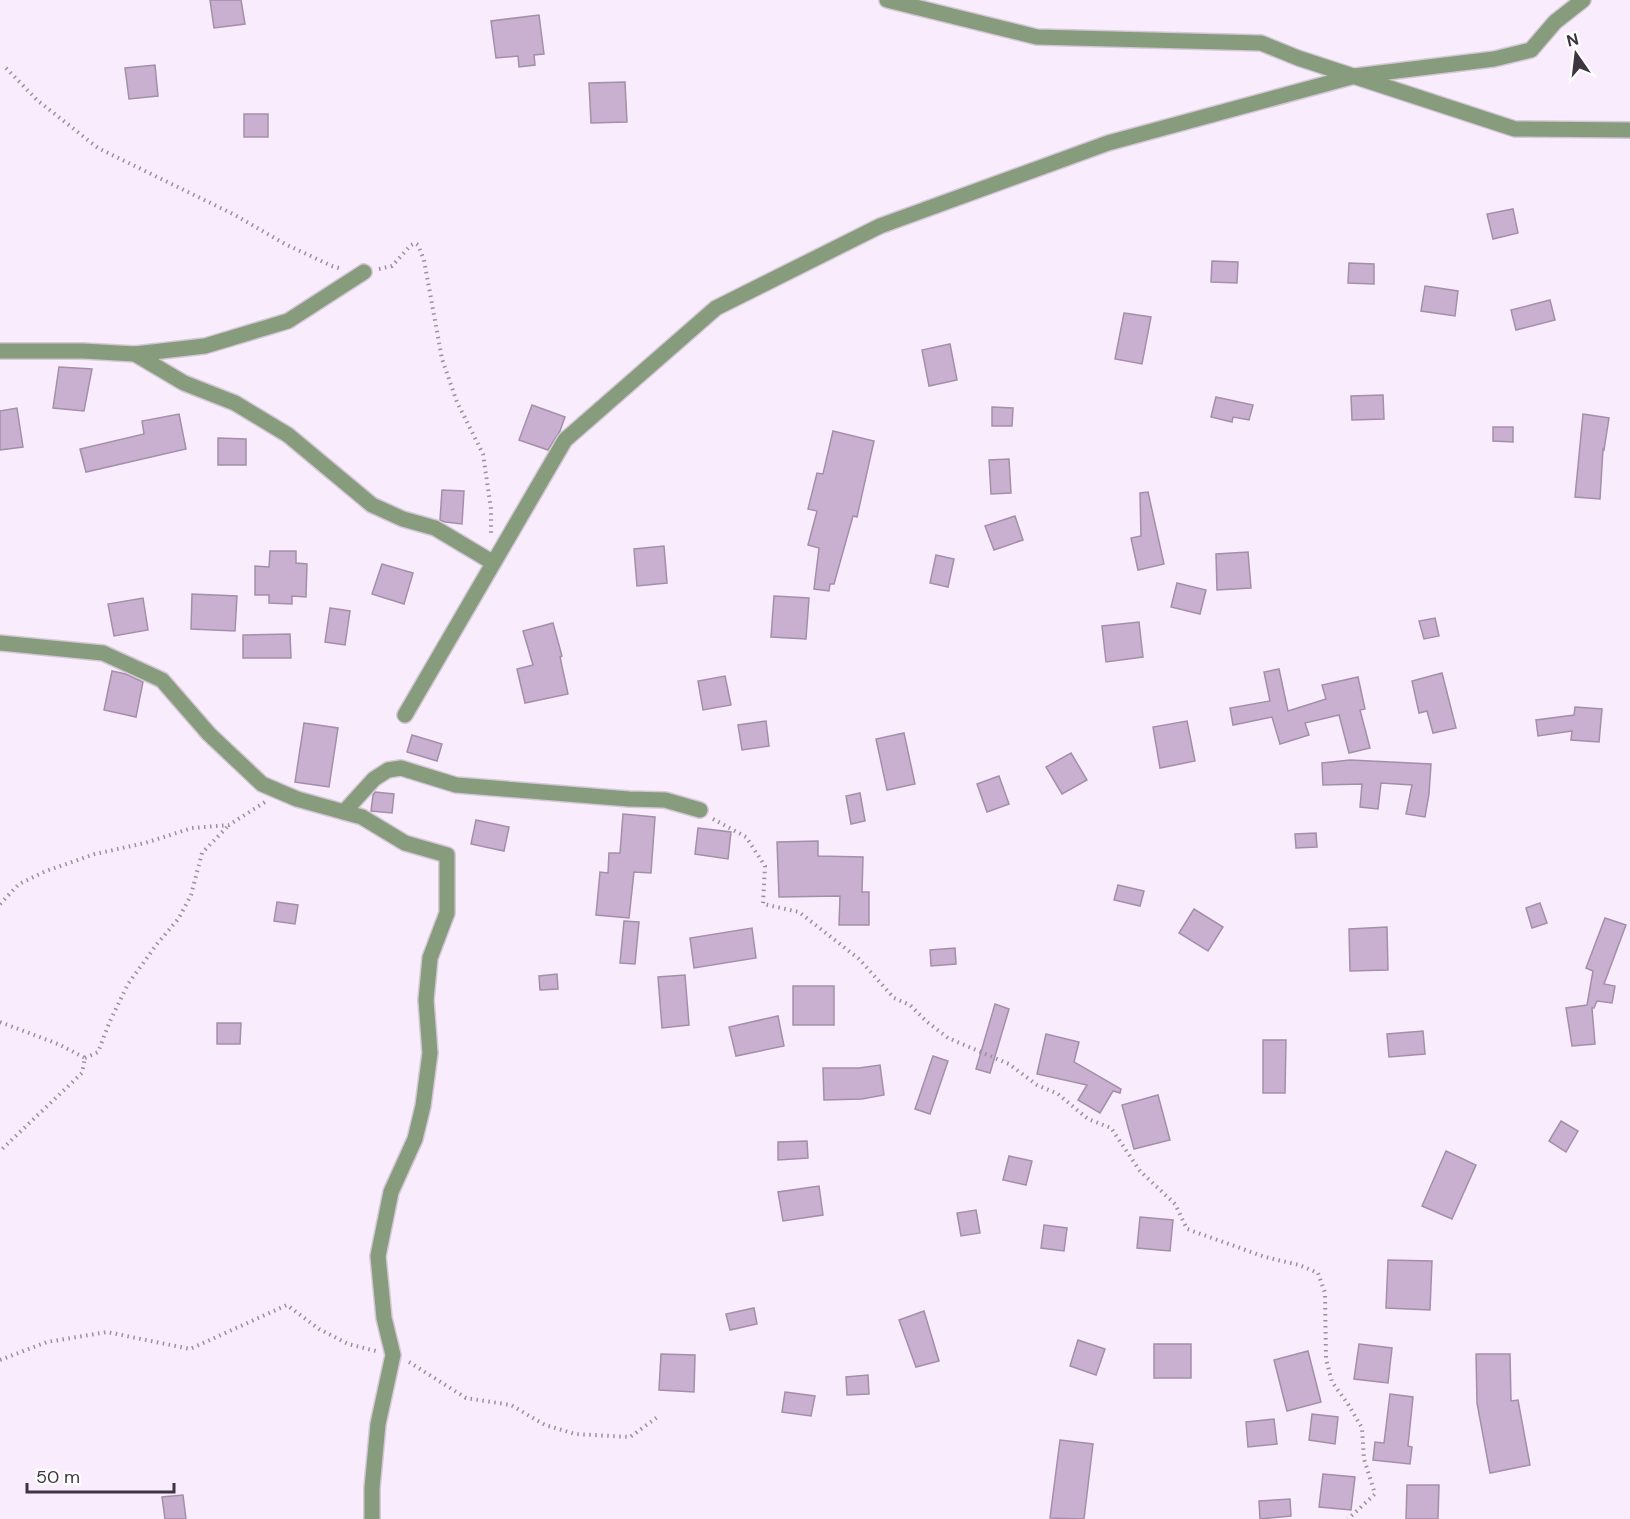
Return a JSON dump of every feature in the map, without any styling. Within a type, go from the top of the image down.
[{"type":"street","points":[[886,0],[1037,38],[1261,43],[1515,129],[1630,130]]},
{"type":"street","points":[[405,714],[489,561],[565,440],[716,308],[880,226],[1108,143],[1355,76],[1494,59],[1531,50],[1555,22],[1583,0]]},
{"type":"street","points":[[0,351],[83,351],[135,354],[205,346],[288,321],[364,272]]},
{"type":"street","points":[[135,354],[184,383],[235,403],[288,435],[372,505],[403,519],[435,528],[489,561]]},
{"type":"street","points":[[0,643],[103,653],[162,680],[209,734],[262,784],[297,799],[362,817],[405,843],[447,855],[447,913],[430,958],[426,1000],[430,1053],[423,1107],[415,1139],[391,1192],[378,1256],[384,1318],[393,1355],[378,1424],[372,1488],[372,1519]]},
{"type":"street","points":[[344,812],[374,779],[387,770],[401,768],[456,785],[665,800],[700,810]]},
{"type":"path","points":[[6,68],[37,100],[98,148],[235,215],[285,244],[332,266],[364,272],[392,266],[411,245],[415,243],[418,245],[423,260],[442,359],[457,402],[483,454],[491,509],[489,561]]},
{"type":"path","points":[[85,1058],[98,1052],[128,984],[178,918],[191,895],[202,853],[229,825],[280,792]]},
{"type":"path","points":[[700,810],[723,826],[746,837],[765,866],[763,904],[800,912],[859,959],[894,998],[910,1005],[948,1038],[1009,1064],[1037,1085],[1058,1094],[1088,1119],[1111,1128],[1140,1172],[1175,1204],[1187,1229],[1318,1273],[1325,1293],[1326,1359],[1332,1382],[1362,1428],[1364,1459],[1375,1494],[1348,1519]]},
{"type":"path","points":[[0,904],[19,884],[46,871],[95,854],[145,843],[192,828],[229,825]]},
{"type":"path","points":[[0,1022],[58,1044],[85,1058]]},
{"type":"path","points":[[0,1151],[84,1070],[85,1058]]},
{"type":"path","points":[[0,1360],[47,1342],[107,1332],[190,1349],[287,1305],[319,1329],[348,1344],[393,1355],[412,1364],[466,1398],[511,1405],[545,1425],[575,1434],[630,1437],[659,1416]]},
{"type":"building","points":[[210,0],[241,0],[245,24],[214,28]]},
{"type":"building","points":[[539,15],[544,54],[534,55],[535,65],[519,67],[518,56],[496,58],[491,21]]},
{"type":"building","points":[[155,65],[158,96],[129,99],[125,68]]},
{"type":"building","points":[[625,82],[627,122],[591,123],[589,83]]},
{"type":"building","points":[[244,114],[268,114],[268,137],[244,137]]},
{"type":"building","points":[[1513,209],[1518,233],[1493,239],[1487,214]]},
{"type":"building","points":[[1212,261],[1238,262],[1237,283],[1211,282]]},
{"type":"building","points":[[1349,263],[1374,264],[1374,284],[1348,283]]},
{"type":"building","points":[[1425,286],[1458,291],[1455,316],[1421,311]]},
{"type":"building","points":[[1550,300],[1555,320],[1516,330],[1511,310]]},
{"type":"building","points":[[1124,313],[1151,317],[1142,364],[1115,359]]},
{"type":"building","points":[[950,344],[957,380],[929,386],[922,350]]},
{"type":"building","points":[[59,367],[92,369],[84,411],[53,408]]},
{"type":"building","points":[[1383,395],[1384,419],[1352,420],[1351,396]]},
{"type":"building","points":[[1216,397],[1253,405],[1249,420],[1233,417],[1232,422],[1211,417]]},
{"type":"building","points":[[532,405],[565,417],[560,431],[548,450],[519,440]]},
{"type":"building","points":[[992,407],[1013,408],[1012,426],[992,426]]},
{"type":"building","points":[[17,408],[23,447],[0,450],[0,411]]},
{"type":"building","points":[[179,414],[186,449],[86,472],[80,449],[144,434],[142,421]]},
{"type":"building","points":[[1583,414],[1609,418],[1603,449],[1600,499],[1575,497]]},
{"type":"building","points":[[1493,427],[1513,427],[1513,442],[1493,441]]},
{"type":"building","points":[[833,431],[874,441],[857,517],[853,516],[834,584],[830,584],[829,591],[814,589],[819,548],[808,545],[817,511],[808,509],[817,473],[823,474]]},
{"type":"building","points":[[218,438],[246,439],[246,465],[218,465]]},
{"type":"building","points":[[1009,459],[1011,493],[991,494],[989,460]]},
{"type":"building","points":[[442,490],[464,491],[462,524],[440,520]]},
{"type":"building","points":[[1148,492],[1164,564],[1138,570],[1131,538],[1141,536],[1140,493]]},
{"type":"building","points":[[1015,516],[1023,540],[994,550],[985,526]]},
{"type":"building","points":[[664,546],[667,583],[637,586],[634,549]]},
{"type":"building","points":[[270,551],[296,551],[296,563],[307,564],[306,597],[292,596],[292,604],[269,603],[269,595],[255,595],[255,566],[269,567]]},
{"type":"building","points":[[1248,552],[1251,588],[1217,590],[1216,554]]},
{"type":"building","points":[[936,555],[954,559],[948,587],[930,583]]},
{"type":"building","points":[[382,564],[413,573],[404,604],[372,594]]},
{"type":"building","points":[[1177,583],[1206,590],[1200,614],[1171,607]]},
{"type":"building","points":[[192,594],[237,596],[235,631],[191,629]]},
{"type":"building","points":[[774,596],[809,598],[806,639],[771,637]]},
{"type":"building","points":[[143,598],[148,630],[114,636],[108,604]]},
{"type":"building","points":[[330,608],[350,611],[345,645],[325,642]]},
{"type":"building","points":[[1435,618],[1439,636],[1424,639],[1419,621]]},
{"type":"building","points":[[1139,622],[1143,657],[1106,662],[1102,626]]},
{"type":"building","points":[[553,623],[562,656],[560,657],[568,694],[525,703],[517,669],[533,665],[523,631]]},
{"type":"building","points":[[290,634],[291,658],[243,658],[243,635]]},
{"type":"building","points":[[1279,669],[1288,711],[1326,699],[1322,685],[1358,677],[1365,709],[1360,710],[1370,748],[1349,753],[1339,715],[1305,723],[1309,735],[1280,744],[1272,717],[1233,725],[1230,708],[1270,701],[1264,672]]},
{"type":"building","points":[[112,671],[126,674],[143,682],[136,717],[104,710]]},
{"type":"building","points":[[1442,673],[1456,728],[1433,733],[1427,711],[1419,713],[1412,681]]},
{"type":"building","points":[[725,676],[731,705],[703,710],[698,681]]},
{"type":"building","points":[[1575,707],[1602,709],[1599,742],[1571,740],[1572,731],[1538,736],[1536,720],[1574,715]]},
{"type":"building","points":[[766,721],[769,746],[742,750],[738,725]]},
{"type":"building","points":[[1187,721],[1195,761],[1160,768],[1153,727]]},
{"type":"building","points":[[304,723],[338,728],[329,787],[295,782]]},
{"type":"building","points":[[904,733],[915,784],[887,790],[876,739]]},
{"type":"building","points":[[412,735],[442,744],[437,761],[407,752]]},
{"type":"building","points":[[1071,753],[1087,780],[1062,794],[1046,767]]},
{"type":"building","points":[[1350,760],[1431,764],[1425,817],[1406,814],[1412,785],[1381,783],[1378,809],[1360,807],[1362,784],[1323,785],[1322,763]]},
{"type":"building","points":[[999,776],[1009,804],[987,812],[977,784]]},
{"type":"building","points":[[375,792],[394,794],[392,813],[371,811]]},
{"type":"building","points":[[860,793],[865,821],[851,824],[846,796]]},
{"type":"building","points":[[623,814],[655,817],[651,873],[634,872],[629,918],[596,915],[600,872],[608,873],[609,853],[620,853]]},
{"type":"building","points":[[476,820],[509,827],[504,851],[471,844]]},
{"type":"building","points":[[698,828],[731,832],[728,859],[695,854]]},
{"type":"building","points":[[1316,833],[1317,847],[1296,848],[1295,834]]},
{"type":"building","points":[[818,841],[818,856],[863,857],[862,892],[869,892],[869,925],[839,925],[840,896],[779,897],[777,842]]},
{"type":"building","points":[[1118,885],[1144,891],[1140,906],[1114,900]]},
{"type":"building","points":[[277,902],[298,905],[295,924],[274,921]]},
{"type":"building","points":[[1540,903],[1547,923],[1532,928],[1526,908]]},
{"type":"building","points":[[1194,909],[1223,927],[1208,951],[1179,933]]},
{"type":"building","points":[[1605,918],[1626,925],[1604,984],[1615,986],[1612,1003],[1597,1001],[1592,1008],[1595,1044],[1572,1046],[1566,1008],[1587,1005],[1593,971],[1586,968]]},
{"type":"building","points":[[624,921],[639,922],[635,964],[620,963]]},
{"type":"building","points":[[1387,927],[1388,970],[1350,971],[1349,929]]},
{"type":"building","points":[[752,928],[756,958],[694,968],[690,938]]},
{"type":"building","points":[[955,948],[956,964],[931,966],[930,950]]},
{"type":"building","points":[[557,974],[558,989],[540,990],[539,976]]},
{"type":"building","points":[[685,975],[689,1025],[662,1028],[658,977]]},
{"type":"building","points":[[793,986],[834,986],[834,1025],[793,1025]]},
{"type":"building","points":[[995,1004],[1009,1009],[990,1073],[976,1069]]},
{"type":"building","points":[[778,1016],[784,1046],[736,1056],[729,1027]]},
{"type":"building","points":[[217,1023],[241,1023],[240,1044],[217,1044]]},
{"type":"building","points":[[1423,1031],[1425,1054],[1389,1057],[1387,1034]]},
{"type":"building","points":[[1046,1034],[1079,1042],[1074,1062],[1121,1089],[1120,1093],[1113,1091],[1100,1113],[1078,1100],[1087,1085],[1037,1074]]},
{"type":"building","points":[[1263,1040],[1286,1040],[1285,1093],[1263,1093]]},
{"type":"building","points":[[933,1056],[948,1061],[930,1114],[915,1109]]},
{"type":"building","points":[[880,1065],[884,1095],[862,1099],[824,1100],[823,1068],[859,1068]]},
{"type":"building","points":[[1158,1095],[1170,1140],[1134,1149],[1122,1105]]},
{"type":"building","points":[[1561,1121],[1578,1131],[1566,1152],[1549,1141]]},
{"type":"building","points":[[807,1141],[808,1158],[778,1160],[778,1142]]},
{"type":"building","points":[[1446,1151],[1476,1165],[1452,1219],[1422,1206]]},
{"type":"building","points":[[1009,1156],[1032,1161],[1026,1185],[1003,1180]]},
{"type":"building","points":[[819,1186],[823,1215],[783,1221],[778,1192]]},
{"type":"building","points":[[976,1210],[980,1233],[961,1236],[957,1213]]},
{"type":"building","points":[[1140,1217],[1173,1220],[1170,1251],[1137,1248]]},
{"type":"building","points":[[1044,1225],[1067,1228],[1064,1251],[1041,1248]]},
{"type":"building","points":[[1388,1260],[1432,1261],[1430,1310],[1386,1308]]},
{"type":"building","points":[[754,1308],[757,1324],[730,1330],[726,1314]]},
{"type":"building","points":[[924,1311],[939,1361],[916,1367],[899,1320]]},
{"type":"building","points":[[1078,1340],[1105,1349],[1096,1375],[1070,1366]]},
{"type":"building","points":[[1154,1344],[1191,1344],[1191,1378],[1154,1378]]},
{"type":"building","points":[[1359,1344],[1392,1348],[1388,1383],[1354,1379]]},
{"type":"building","points":[[1308,1351],[1321,1402],[1287,1411],[1274,1360]]},
{"type":"building","points":[[661,1354],[695,1355],[694,1392],[659,1390]]},
{"type":"building","points":[[1476,1354],[1510,1354],[1511,1401],[1518,1400],[1530,1465],[1490,1473],[1477,1403]]},
{"type":"building","points":[[868,1375],[869,1394],[847,1395],[846,1377]]},
{"type":"building","points":[[785,1392],[815,1396],[811,1416],[782,1412]]},
{"type":"building","points":[[1390,1394],[1413,1397],[1408,1446],[1412,1447],[1410,1464],[1373,1460],[1375,1442],[1384,1443]]},
{"type":"building","points":[[1312,1414],[1338,1417],[1335,1444],[1309,1440]]},
{"type":"building","points":[[1274,1419],[1277,1444],[1248,1447],[1246,1422]]},
{"type":"building","points":[[1060,1440],[1093,1444],[1084,1519],[1050,1518]]},
{"type":"building","points":[[1323,1474],[1355,1477],[1351,1510],[1319,1507]]},
{"type":"building","points":[[1407,1485],[1439,1485],[1438,1519],[1406,1519]]},
{"type":"building","points":[[183,1495],[186,1519],[165,1519],[162,1497]]},
{"type":"building","points":[[1290,1499],[1291,1516],[1260,1519],[1259,1501]]}]
